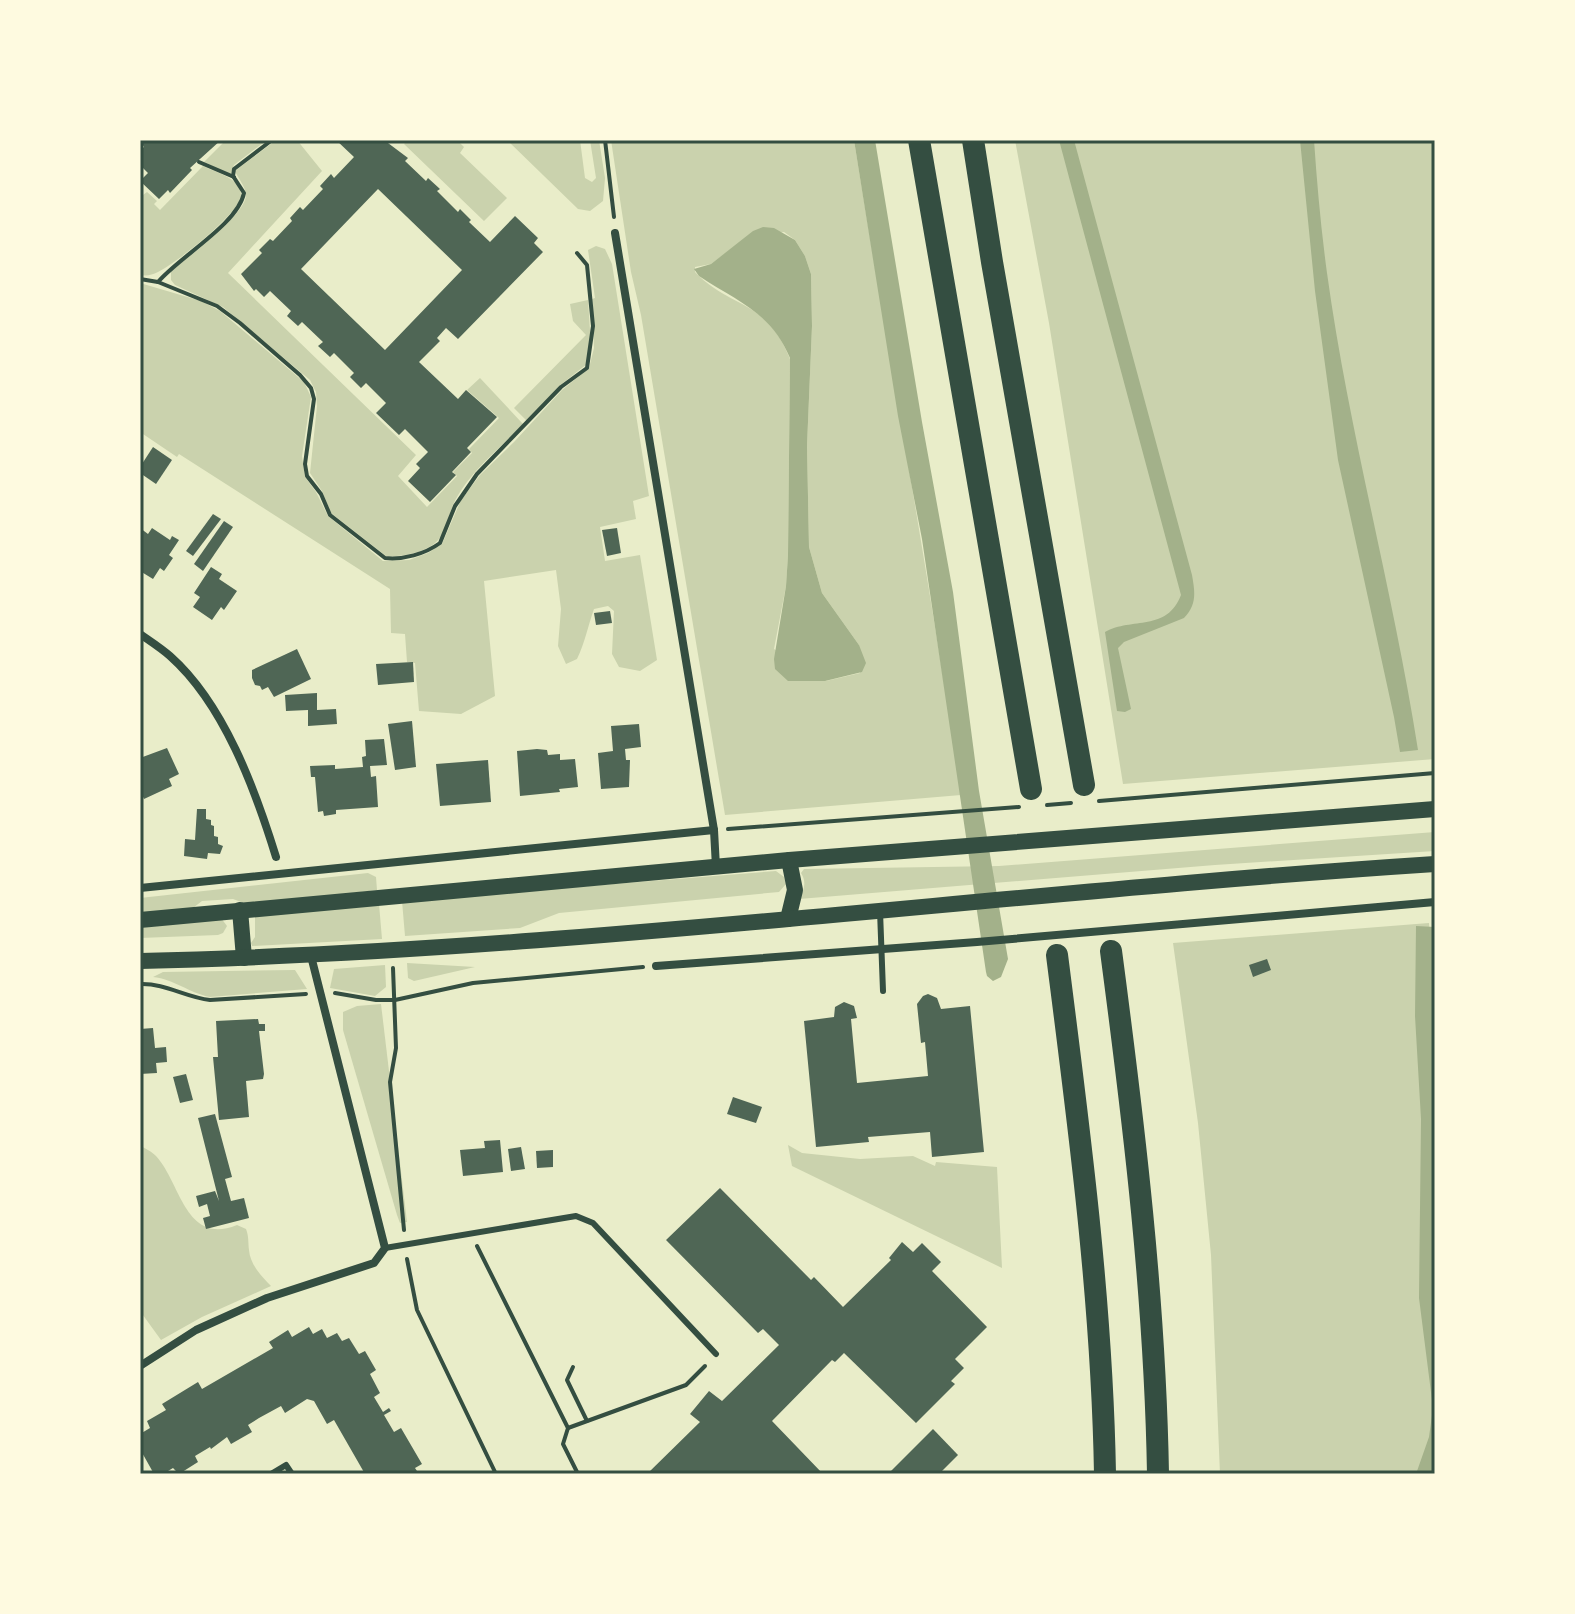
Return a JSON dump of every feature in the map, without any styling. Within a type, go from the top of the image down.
[{"type":"highway","points":[[919,140],[1031,789]]},
{"type":"highway","points":[[973,140],[1084,785]]},
{"type":"highway","points":[[1111,951],[1140,1171],[1157,1405],[1158,1474]]},
{"type":"highway","points":[[1057,955],[1088,1194],[1104,1401],[1105,1474]]},
{"type":"main road","points":[[140,920],[789,860],[1435,809]]},
{"type":"main road","points":[[788,919],[795,890],[789,860]]},
{"type":"main road","points":[[140,961],[311,956],[1435,864]]},
{"type":"main road","points":[[240,910],[244,958]]},
{"type":"street","points":[[615,233],[714,830],[716,867]]},
{"type":"street","points":[[140,634],[171,657],[202,692],[223,725],[264,817],[276,857]]},
{"type":"street","points":[[140,888],[714,830]]},
{"type":"street","points":[[656,966],[1435,902]]},
{"type":"street","points":[[140,1366],[196,1330],[267,1298],[363,1268],[383,1253],[382,1228],[318,994],[311,956]]},
{"type":"lane","points":[[880,911],[883,991]]},
{"type":"lane","points":[[383,1253],[405,1246],[576,1216],[593,1223],[716,1354]]},
{"type":"lane","points":[[271,1474],[286,1465],[292,1474]]},
{"type":"path","points":[[158,282],[241,203],[244,193],[232,173],[237,165],[272,140]]},
{"type":"path","points":[[605,140],[615,233]]},
{"type":"path","points":[[199,162],[234,177]]},
{"type":"path","points":[[140,279],[158,282],[217,306],[300,375],[311,388],[314,399],[305,464],[307,476],[321,494],[330,515],[385,558],[392,559],[412,556],[440,543],[455,506],[477,474],[561,387],[587,368],[593,326],[587,265],[577,253]]},
{"type":"path","points":[[1126,798],[1435,773]]},
{"type":"path","points":[[714,830],[962,812]]},
{"type":"path","points":[[140,984],[157,983],[210,1000],[339,993],[395,1000],[473,983],[656,966]]},
{"type":"path","points":[[395,1000],[396,1048],[390,1082],[405,1246],[417,1310],[496,1474]]},
{"type":"path","points":[[472,1236],[568,1428],[563,1444],[578,1474]]},
{"type":"path","points":[[568,1428],[686,1385],[716,1354]]},
{"type":"path","points":[[573,1367],[567,1380],[587,1421]]},
{"type":"shaded area","points":[[226,140],[267,140],[234,165],[230,175],[204,162]]},
{"type":"shaded area","points":[[276,140],[297,140],[322,171],[228,273],[416,455],[398,476],[427,507],[457,476],[453,472],[472,453],[469,449],[499,418],[467,390],[480,378],[523,424],[467,483],[453,505],[438,540],[417,552],[386,556],[331,513],[310,473],[317,406],[316,392],[310,380],[223,307],[175,285],[171,280],[171,271],[227,224],[244,202],[246,194],[235,171]]},
{"type":"shaded area","points":[[408,140],[457,140],[464,147],[460,153],[507,198],[484,221],[404,144]]},
{"type":"shaded area","points":[[507,140],[580,140],[585,178],[592,182],[596,178],[590,140],[599,140],[605,178],[603,201],[590,211],[578,209]]},
{"type":"shaded area","points":[[611,140],[854,140],[961,795],[725,815],[641,315],[631,272]],"holes":[[[784,232],[795,240],[811,274],[807,446],[809,547],[822,593],[859,645],[860,673],[826,681],[774,649],[786,586],[788,555],[790,359],[780,339],[759,314],[721,293],[695,272],[695,267],[711,264],[747,237]]]},
{"type":"shaded area","points":[[854,140],[875,140],[953,592],[979,791],[1008,959],[1001,977],[993,981],[986,972],[922,539],[898,416]]},
{"type":"shaded area","points":[[1015,140],[1435,140],[1435,759],[1123,784],[1049,323]]},
{"type":"shaded area","points":[[1059,140],[1074,140],[1194,587],[1193,603],[1184,618],[1124,642],[1118,648],[1131,709],[1125,712],[1117,711],[1105,632],[1158,619],[1175,607],[1181,595]]},
{"type":"shaded area","points":[[1300,140],[1314,140],[1336,333],[1418,750],[1400,752],[1338,460],[1315,291]]},
{"type":"shaded area","points":[[203,166],[226,176],[237,185],[241,196],[238,204],[206,237],[178,259],[156,273],[140,275],[140,192],[143,195],[147,192],[157,201],[154,204],[160,210]]},
{"type":"shaded area","points":[[763,227],[774,228],[795,240],[811,274],[807,446],[809,547],[822,593],[859,645],[866,663],[862,672],[825,681],[788,681],[775,669],[788,555],[790,358],[773,329],[763,319],[699,276],[694,269],[711,264],[753,231]]},
{"type":"shaded area","points":[[596,246],[605,249],[612,264],[649,496],[633,501],[636,519],[600,527],[605,561],[640,555],[657,660],[640,671],[619,667],[612,654],[614,611],[608,606],[594,609],[577,659],[566,664],[558,646],[561,609],[556,570],[484,581],[495,696],[461,714],[419,711],[415,663],[407,662],[405,634],[391,633],[390,589],[140,432],[140,283],[201,301],[220,311],[304,382],[311,397],[302,456],[305,477],[328,516],[383,561],[409,560],[442,544],[461,500],[480,475],[562,390],[589,368],[594,348],[592,299],[595,298],[588,250]]},
{"type":"shaded area","points":[[588,300],[591,346],[587,364],[559,386],[527,421],[514,408],[586,335],[573,321],[570,304]]},
{"type":"shaded area","points":[[1435,832],[1435,851],[1215,865],[799,899],[804,886],[801,873],[804,869],[999,866]]},
{"type":"shaded area","points":[[776,871],[784,877],[786,884],[779,892],[559,913],[520,928],[405,936],[402,901]]},
{"type":"shaded area","points":[[368,873],[376,877],[377,890],[249,905],[233,899],[202,901],[189,911],[140,917],[140,898]]},
{"type":"shaded area","points":[[379,904],[382,939],[252,946],[251,943],[255,937],[255,916]]},
{"type":"shaded area","points":[[221,918],[227,926],[218,935],[140,938],[140,928]]},
{"type":"shaded area","points":[[1429,923],[1430,939],[1435,939],[1435,1474],[1220,1474],[1211,1255],[1198,1123],[1173,943]]},
{"type":"shaded area","points":[[1416,926],[1435,927],[1435,1474],[1416,1474],[1429,1437],[1433,1408],[1419,1298],[1421,1119],[1415,1016]]},
{"type":"shaded area","points":[[407,963],[475,967],[414,981],[408,978]]},
{"type":"shaded area","points":[[385,965],[386,987],[375,996],[330,988],[334,969]]},
{"type":"shaded area","points":[[295,970],[307,989],[210,997],[153,977],[163,972]]},
{"type":"shaded area","points":[[381,1004],[407,1222],[400,1223],[343,1030],[343,1012],[357,1006]]},
{"type":"shaded area","points":[[788,1145],[802,1153],[860,1159],[913,1156],[935,1166],[936,1162],[997,1167],[1002,1268],[792,1166]]},
{"type":"shaded area","points":[[140,1146],[156,1156],[165,1168],[195,1220],[206,1227],[220,1229],[237,1225],[246,1229],[251,1260],[271,1286],[202,1317],[161,1340],[140,1311]]},
{"type":"building","points":[[140,140],[221,140],[190,168],[192,170],[170,193],[168,190],[159,199],[140,181],[148,173],[143,168],[140,171],[140,150],[144,147]]},
{"type":"building","points":[[336,140],[384,140],[408,158],[405,161],[426,181],[428,178],[440,189],[437,191],[458,212],[460,209],[490,242],[515,216],[538,238],[534,243],[543,252],[458,339],[446,328],[437,338],[440,341],[419,362],[458,399],[466,390],[497,417],[467,448],[471,452],[452,472],[456,475],[430,502],[408,481],[420,468],[416,464],[428,452],[405,429],[399,435],[376,413],[386,403],[366,383],[361,388],[350,377],[354,373],[334,353],[330,357],[318,346],[323,342],[302,322],[298,326],[287,316],[291,311],[270,291],[264,297],[256,289],[254,291],[241,274],[262,253],[259,250],[270,239],[273,241],[292,221],[290,218],[300,207],[303,210],[323,189],[320,186],[331,174],[334,178],[354,157]],"holes":[[[378,189],[462,270],[385,350],[301,269]]]},
{"type":"building","points":[[153,447],[172,460],[156,484],[140,473],[140,467]]},
{"type":"building","points":[[213,514],[221,519],[193,556],[186,551]]},
{"type":"building","points":[[224,521],[233,527],[203,571],[194,564]]},
{"type":"building","points":[[140,528],[148,534],[152,528],[170,540],[172,536],[179,540],[169,555],[173,558],[164,571],[160,568],[153,579],[140,571]]},
{"type":"building","points":[[617,528],[621,553],[607,556],[602,530]]},
{"type":"building","points":[[211,567],[222,574],[219,579],[237,591],[224,610],[221,607],[212,620],[193,607],[200,597],[194,593]]},
{"type":"building","points":[[610,611],[612,623],[596,625],[594,613]]},
{"type":"building","points":[[297,649],[311,679],[274,697],[268,687],[262,690],[255,685],[252,670]]},
{"type":"building","points":[[413,662],[414,682],[378,685],[376,664]]},
{"type":"building","points":[[317,693],[317,710],[336,709],[337,724],[308,726],[308,710],[286,711],[285,695]]},
{"type":"building","points":[[412,721],[416,767],[395,770],[388,724]]},
{"type":"building","points":[[639,724],[641,747],[625,749],[626,760],[630,760],[629,787],[601,789],[598,753],[613,751],[611,726]]},
{"type":"building","points":[[384,739],[387,765],[370,766],[371,777],[376,776],[378,807],[336,810],[336,814],[324,816],[323,811],[318,812],[315,777],[311,777],[310,766],[335,765],[335,769],[363,767],[365,740]]},
{"type":"building","points":[[167,748],[179,774],[169,779],[172,786],[144,799],[140,790],[140,758]]},
{"type":"building","points":[[547,750],[548,755],[560,754],[560,760],[575,759],[578,787],[520,796],[517,751]]},
{"type":"building","points":[[488,760],[491,802],[440,806],[436,764]]},
{"type":"building","points":[[197,809],[206,809],[206,819],[211,820],[214,836],[223,846],[220,854],[208,853],[207,859],[184,856],[185,839],[195,840]]},
{"type":"building","points":[[1267,959],[1271,970],[1253,977],[1249,965]]},
{"type":"building","points":[[928,994],[937,998],[941,1009],[970,1006],[984,1152],[932,1157],[930,1132],[868,1137],[869,1142],[816,1147],[804,1021],[834,1017],[835,1007],[844,1002],[854,1006],[857,1018],[851,1019],[857,1083],[928,1076],[917,1004]]},
{"type":"building","points":[[258,1019],[259,1024],[265,1024],[265,1031],[259,1031],[264,1074],[263,1079],[246,1081],[249,1117],[219,1120],[213,1057],[218,1057],[216,1021]]},
{"type":"building","points":[[153,1028],[155,1048],[166,1047],[167,1062],[156,1063],[157,1073],[140,1074],[140,1029]]},
{"type":"building","points":[[186,1074],[193,1100],[180,1103],[173,1077]]},
{"type":"building","points":[[733,1097],[762,1107],[756,1123],[727,1114]]},
{"type":"building","points":[[215,1114],[232,1177],[225,1179],[231,1201],[244,1198],[249,1218],[206,1229],[203,1218],[210,1216],[207,1204],[199,1207],[196,1196],[215,1191],[219,1201],[198,1118]]},
{"type":"building","points":[[500,1140],[503,1172],[463,1176],[460,1150],[485,1148],[484,1141]]},
{"type":"building","points":[[521,1147],[525,1169],[511,1171],[508,1149]]},
{"type":"building","points":[[553,1150],[553,1167],[537,1168],[536,1151]]},
{"type":"building","points":[[720,1188],[811,1280],[814,1277],[843,1307],[891,1260],[889,1258],[902,1242],[913,1252],[922,1243],[941,1262],[932,1271],[987,1327],[955,1359],[964,1368],[951,1381],[955,1384],[916,1423],[844,1353],[835,1362],[832,1360],[772,1421],[823,1474],[647,1474],[700,1422],[690,1414],[709,1391],[722,1401],[779,1345],[763,1329],[758,1333],[666,1240]]},
{"type":"building","points":[[309,1327],[313,1334],[322,1329],[327,1338],[337,1333],[342,1341],[349,1338],[359,1354],[365,1351],[376,1370],[370,1374],[380,1393],[374,1397],[383,1412],[389,1408],[391,1411],[384,1415],[394,1432],[401,1428],[422,1464],[415,1468],[419,1474],[365,1474],[334,1420],[327,1424],[314,1401],[307,1399],[285,1413],[281,1406],[259,1418],[248,1425],[252,1432],[231,1444],[227,1437],[195,1456],[198,1462],[179,1474],[173,1468],[163,1474],[154,1474],[140,1449],[140,1434],[150,1428],[147,1421],[166,1410],[162,1404],[198,1382],[202,1389],[273,1348],[269,1342],[288,1330],[292,1337]]},
{"type":"building","points":[[933,1429],[958,1455],[939,1474],[888,1474]]}]
